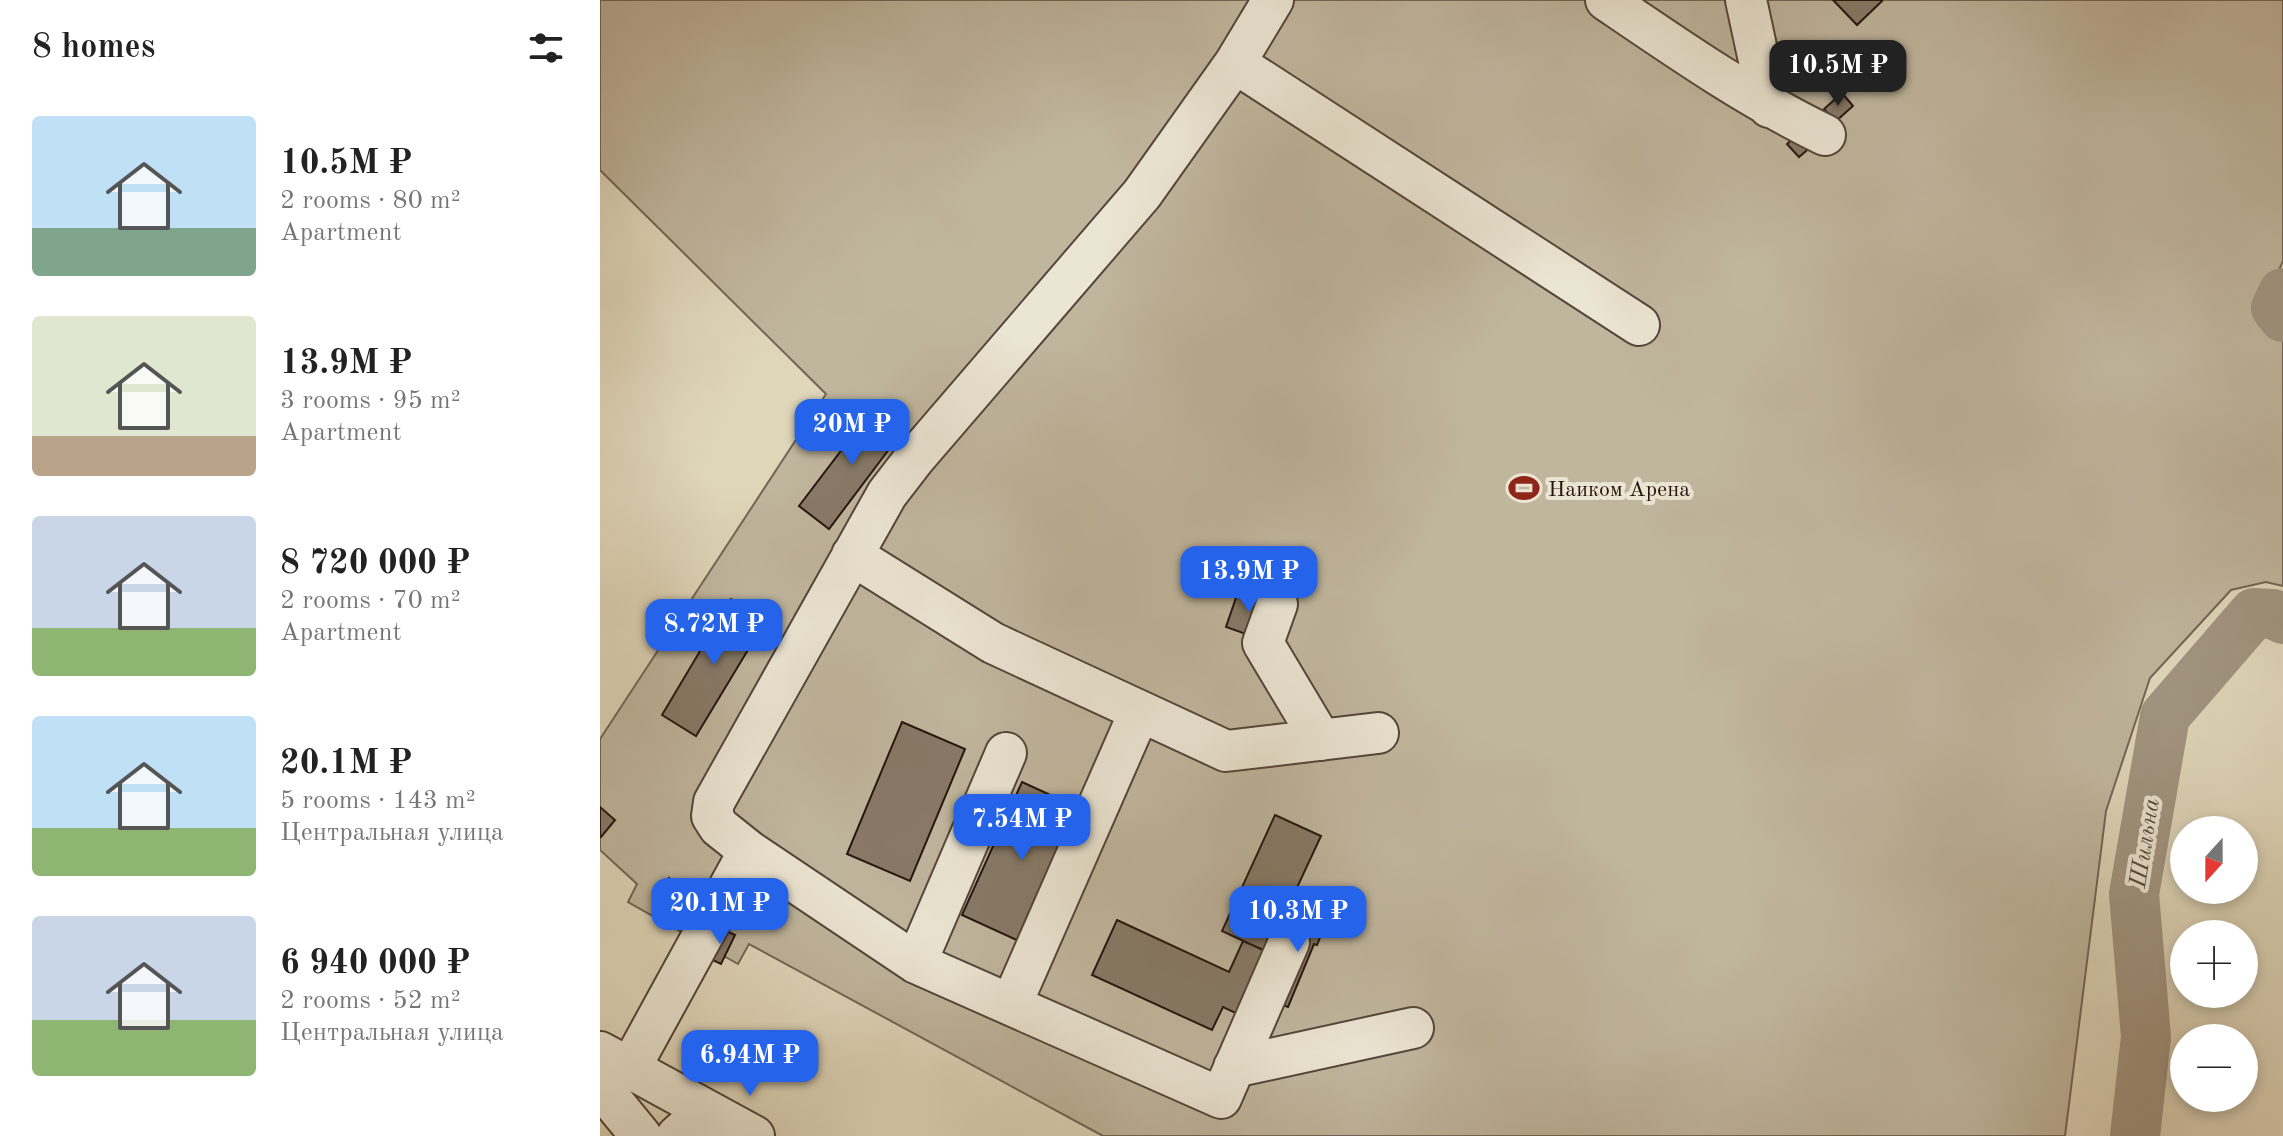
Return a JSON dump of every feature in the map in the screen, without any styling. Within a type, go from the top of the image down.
[{"type":"street","points":[[1273,0],[1235,63],[1142,194],[887,494],[714,802],[712,816],[719,827],[749,851],[916,963],[1221,1098],[1289,942]]},
{"type":"street","points":[[1606,0],[1715,75],[1825,135]]},
{"type":"street","points":[[1746,0],[1769,107]]},
{"type":"street","points":[[1235,63],[1639,325]]},
{"type":"street","points":[[852,555],[993,643],[1226,751],[1378,733]]},
{"type":"street","points":[[1277,604],[1263,643],[1321,740]]},
{"type":"street","points":[[1011,1005],[1139,713]]},
{"type":"street","points":[[916,963],[1006,753]]},
{"type":"street","points":[[610,1069],[749,851]]},
{"type":"street","points":[[1234,1067],[1413,1028]]},
{"type":"street","points":[[610,1069],[754,1136]]},
{"type":"street","points":[[610,1069],[641,1136]]},
{"type":"street","points":[[677,1136],[693,1122],[718,1117]]},
{"type":"shaded area","name":"Наиком Арена","points":[[600,0],[2283,0],[2283,261],[2264,304],[2283,336],[2283,586],[2266,582],[2231,590],[2150,678],[2106,811],[2065,1136],[1103,1136],[749,944],[738,964],[628,902],[637,884],[600,850],[600,739],[826,394],[600,170]]},
{"type":"building","points":[[1833,0],[1882,0],[1882,1],[1857,25]]},
{"type":"building","points":[[1842,93],[1853,106],[1835,122],[1824,109]]},
{"type":"building","points":[[1800,132],[1812,146],[1799,157],[1787,144]]},
{"type":"building","points":[[875,406],[905,428],[829,529],[799,506]]},
{"type":"building","points":[[1239,589],[1272,600],[1260,639],[1226,627]]},
{"type":"building","points":[[731,599],[766,620],[696,736],[662,715]]},
{"type":"building","points":[[902,722],[965,749],[910,881],[847,854]]},
{"type":"building","points":[[1022,782],[1081,809],[1021,942],[962,915]]},
{"type":"building","points":[[600,807],[615,820],[601,837],[600,836]]},
{"type":"building","points":[[1275,815],[1321,836],[1267,952],[1222,931]]},
{"type":"building","points":[[669,878],[698,900],[683,919],[654,897]]},
{"type":"building","points":[[1304,908],[1325,916],[1323,919],[1327,920],[1288,1007],[1272,1001],[1291,934]]},
{"type":"building","points":[[1117,920],[1229,972],[1243,941],[1271,953],[1242,1016],[1223,1007],[1212,1030],[1092,975]]},
{"type":"building","points":[[718,927],[735,935],[721,964],[704,956]]},
{"type":"waterway","points":[[2283,293],[2276,308],[2283,317]]},
{"type":"waterway","name":"Шильна","points":[[2135,1136],[2146,1037],[2134,894],[2165,716],[2254,613],[2273,614],[2283,619]]},
{"type":"place","name":"Наиком Арена","points":[[1524,488]]}]
